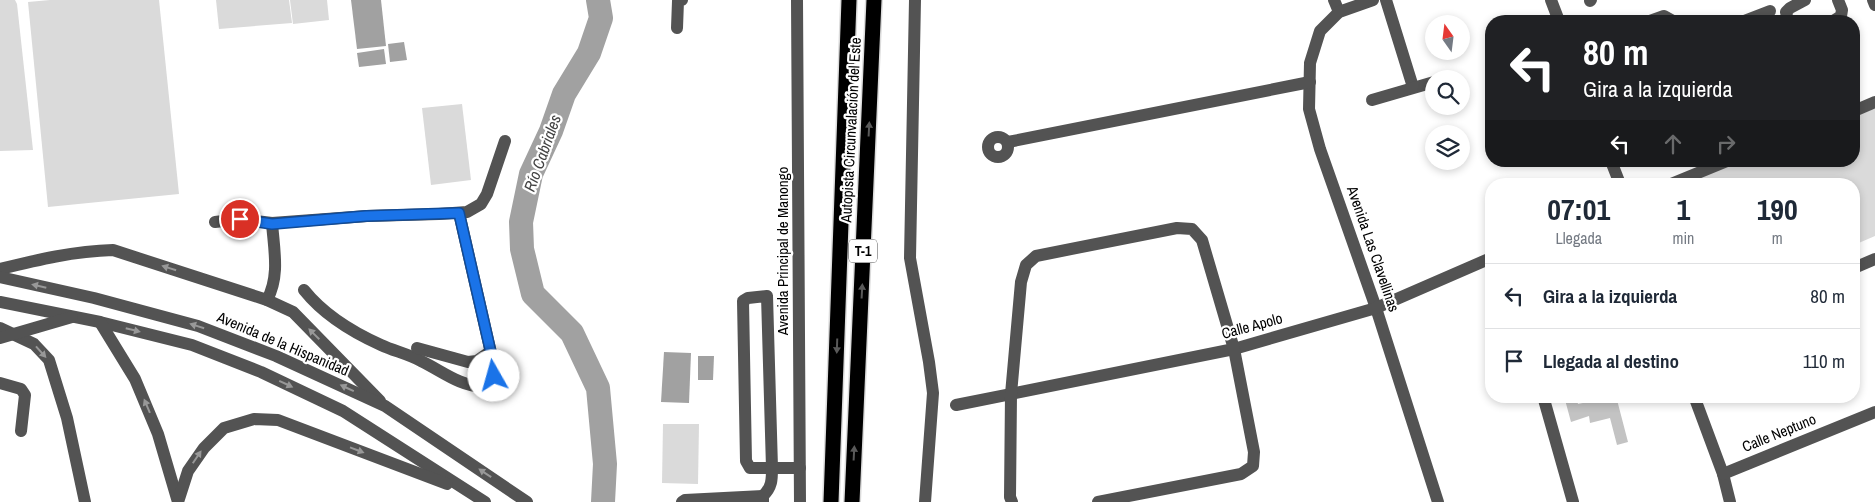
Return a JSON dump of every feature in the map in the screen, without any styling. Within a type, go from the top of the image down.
[{"type":"highway","name":"Autopista Circunvalación del Este","points":[[831,502],[849,0]]},
{"type":"highway","name":"Autopista Circunvalación del Este","points":[[852,502],[874,0]]},
{"type":"street","points":[[677,28],[678,1],[682,0]]},
{"type":"street","name":"Avenida Principal de Manongo","points":[[798,0],[800,502]]},
{"type":"street","points":[[915,0],[910,258],[933,393],[925,502]]},
{"type":"street","points":[[1334,0],[1340,12],[1373,0]]},
{"type":"street","points":[[1386,0],[1414,87]]},
{"type":"street","points":[[1551,0],[1557,15]]},
{"type":"street","points":[[1787,15],[1786,12],[1790,8],[1805,0]]},
{"type":"street","points":[[1838,0],[1842,10],[1841,15]]},
{"type":"street","points":[[1873,0],[1875,5]]},
{"type":"street","points":[[1760,15],[1770,11]]},
{"type":"street","name":"Avenida Las Clavellinas","points":[[1340,12],[1320,31],[1310,63],[1309,109],[1320,149],[1376,308],[1438,502]]},
{"type":"street","points":[[1008,142],[1310,82]]},
{"type":"street","points":[[1372,100],[1425,84]]},
{"type":"street","points":[[1860,108],[1875,102]]},
{"type":"street","points":[[215,222],[240,219],[272,224],[366,216],[459,213],[474,209],[481,204],[487,194],[505,141]]},
{"type":"street","points":[[1686,178],[1713,167]]},
{"type":"street","points":[[304,290],[313,302],[346,327],[382,346],[419,360],[470,386],[484,387],[494,376],[494,366],[459,213]]},
{"type":"street","points":[[266,300],[273,288],[275,278],[272,224]]},
{"type":"street","points":[[1012,502],[1010,497],[1011,394],[1021,282],[1026,265],[1036,256],[1177,228],[1192,229],[1202,240],[1234,349],[1254,452],[1253,466],[1241,474],[1098,502]]},
{"type":"street","points":[[0,269],[56,256],[93,250],[113,250],[266,300],[293,312],[385,406]]},
{"type":"street","points":[[1860,265],[1875,259]]},
{"type":"street","name":"Calle Apolo","points":[[956,405],[1234,349],[1376,308],[1485,261]]},
{"type":"street","name":"Avenida de la Hispanidad","points":[[0,277],[94,298],[198,326],[276,356],[385,406],[526,501]]},
{"type":"street","points":[[682,502],[685,500],[763,499],[772,481],[772,468],[767,296],[748,298],[744,301],[746,461],[750,468],[772,468],[800,468]]},
{"type":"street","points":[[0,302],[100,322],[192,345],[261,372],[343,411],[473,493],[484,502]]},
{"type":"street","points":[[0,338],[75,317]]},
{"type":"street","points":[[100,322],[135,379],[158,434],[178,502]]},
{"type":"street","points":[[0,328],[34,344],[49,360],[67,418],[85,502]]},
{"type":"street","points":[[417,348],[468,362],[478,361],[488,354],[494,366]]},
{"type":"street","points":[[0,383],[21,389],[25,395],[21,431]]},
{"type":"street","points":[[1545,403],[1573,502]]},
{"type":"street","points":[[1697,403],[1723,474],[1730,502]]},
{"type":"street","name":"Calle Neptuno","points":[[1723,474],[1875,412]]},
{"type":"street","points":[[178,502],[188,470],[204,448],[224,428],[254,419],[278,420],[473,493]]},
{"type":"shaded area","points":[[0,0],[15,0],[17,4],[33,150],[0,151]]},
{"type":"shaded area","points":[[50,0],[159,0],[179,194],[48,207],[28,2]]},
{"type":"shaded area","points":[[216,0],[289,0],[292,23],[219,29]]},
{"type":"shaded area","points":[[290,0],[327,0],[329,20],[293,24]]},
{"type":"shaded area","points":[[351,0],[381,0],[386,46],[357,49]]},
{"type":"shaded area","points":[[404,42],[407,60],[390,62],[388,44]]},
{"type":"shaded area","points":[[384,49],[386,64],[359,67],[357,53]]},
{"type":"shaded area","points":[[462,104],[471,180],[431,185],[422,108]]},
{"type":"shaded area","points":[[1875,108],[1875,236],[1860,242],[1860,178],[1694,178],[1722,167],[1860,167],[1860,114]]},
{"type":"shaded area","points":[[664,352],[691,353],[689,403],[661,402]]},
{"type":"shaded area","points":[[698,356],[714,356],[713,380],[698,380]]},
{"type":"shaded area","points":[[663,424],[699,424],[698,484],[662,483]]},
{"type":"building","points":[[1566,403],[1618,403],[1628,442],[1617,445],[1610,418],[1590,423],[1589,416],[1571,422]]},
{"type":"waterway","name":"Río Cabriales","points":[[598,0],[601,18],[589,53],[564,94],[551,131],[531,174],[521,222],[522,249],[533,294],[572,333],[598,388],[605,464],[603,502]]},
{"type":"route","points":[[240,219],[272,224],[366,216],[459,213],[494,366],[494,376]]}]
